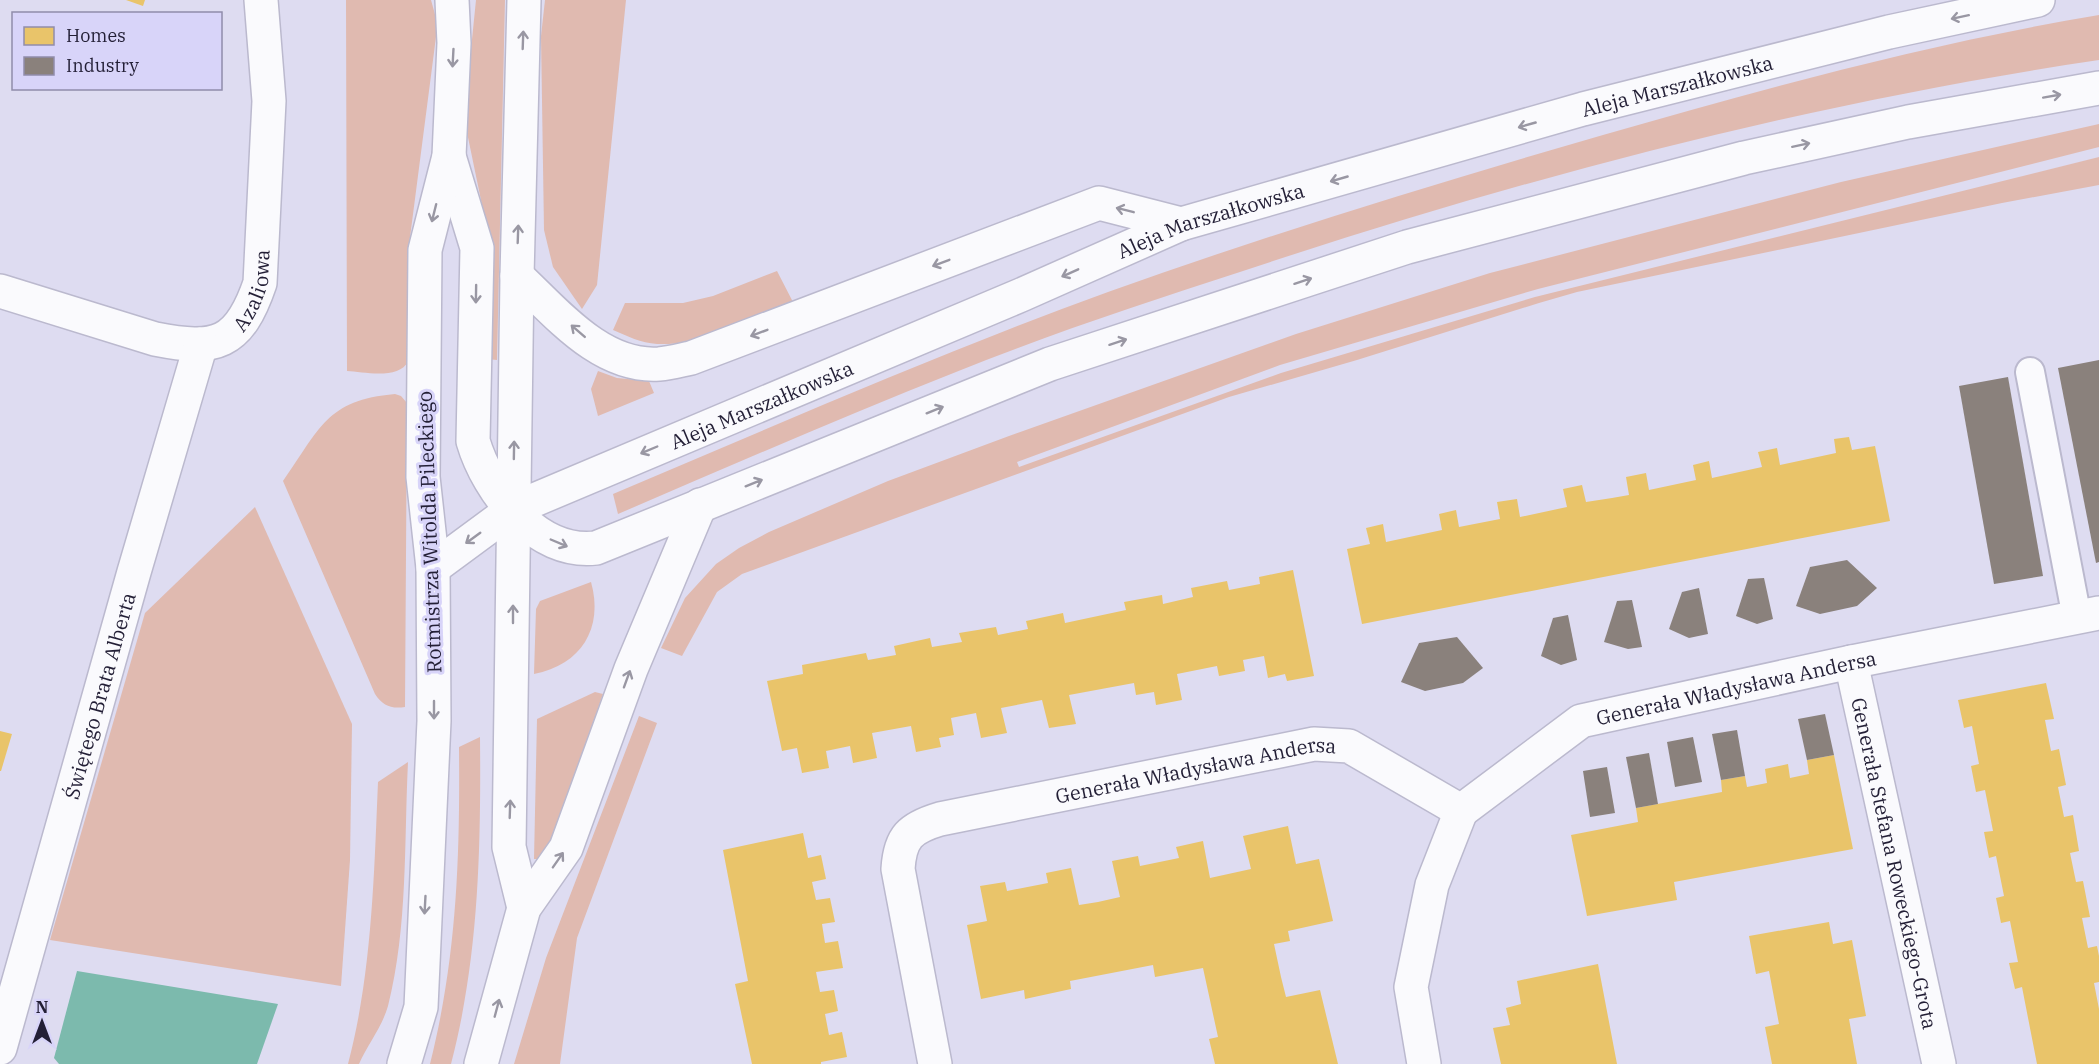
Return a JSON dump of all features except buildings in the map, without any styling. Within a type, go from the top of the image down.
[{"type":"street","name":"Azaliowa","points":[[0,291],[155,339],[201,344],[226,338],[236,330],[253,303],[260,283],[269,101],[261,0]]},
{"type":"street","name":"Rotmistrza Witolda Pileckiego","points":[[404,1064],[421,1007],[434,721],[433,568],[423,477],[425,250],[449,156],[454,43],[452,0]]},
{"type":"street","points":[[524,0],[517,276],[513,693],[509,847],[524,908]]},
{"type":"street","name":"Aleja Marszałkowska","points":[[433,568],[513,509],[1021,295],[1181,224],[1583,109],[1889,32],[2037,0]]},
{"type":"street","points":[[449,156],[477,249],[473,441],[478,459],[494,488],[513,509],[553,542],[582,550],[596,548],[1050,364],[1407,247],[1744,158],[1908,122],[2099,88]]},
{"type":"street","points":[[517,276],[603,351],[630,360],[658,364],[691,358],[1099,203],[1181,224]]},
{"type":"street","name":"Świętego Brata Alberta","points":[[0,1048],[134,572],[201,344]]},
{"type":"street","points":[[482,1064],[524,908],[566,848],[631,669],[700,505]]},
{"type":"street","name":"Generała Władysława Andersa","points":[[935,1064],[898,869],[903,840],[919,825],[1314,744],[1349,746],[1380,761],[1461,811],[1581,721],[1851,662],[2088,616]]},
{"type":"street","name":"Generała Stefana Roweckiego-Grota","points":[[1851,662],[1939,1064]]},
{"type":"street","points":[[1424,1064],[1411,987],[1432,885],[1461,811]]},
{"type":"lane","points":[[2030,372],[2088,616]]},
{"type":"shaded area","points":[[346,0],[431,0],[436,18],[436,37],[409,245],[408,361],[404,367],[390,373],[347,371]]},
{"type":"shaded area","points":[[476,0],[505,0],[497,360],[486,359],[482,205],[464,118]]},
{"type":"shaded area","points":[[545,0],[626,0],[597,285],[582,309],[553,267],[544,230],[541,36]]},
{"type":"shaded area","points":[[2099,15],[2099,60],[1882,98],[1774,121],[1560,175],[1348,237],[1135,307],[991,358],[828,424],[618,514],[613,494],[859,390],[1045,315],[1230,250],[1478,172],[1726,100],[1911,53]]},
{"type":"shaded area","points":[[2099,124],[2099,147],[1538,289],[1280,365],[1017,462],[1019,467],[1281,373],[1535,297],[2099,157],[2099,185],[2002,203],[1577,292],[1229,397],[742,574],[717,592],[682,656],[661,648],[685,598],[716,564],[739,548],[769,532],[888,481],[1009,436],[1296,334],[1490,273],[1841,182]]},
{"type":"shaded area","points":[[777,271],[794,304],[727,331],[692,341],[657,344],[640,341],[613,330],[625,303],[683,303],[713,296]]},
{"type":"shaded area","points":[[598,371],[617,378],[649,381],[654,393],[598,416],[591,389]]},
{"type":"shaded area","points":[[395,394],[401,396],[407,403],[405,707],[400,708],[384,704],[375,694],[283,481],[317,432],[339,410],[372,397]]},
{"type":"shaded area","points":[[255,507],[352,724],[350,860],[341,986],[50,940],[145,613]]},
{"type":"shaded area","points":[[591,582],[594,615],[585,642],[565,662],[534,674],[536,609],[540,601]]},
{"type":"shaded area","points":[[595,692],[603,694],[552,840],[539,859],[534,859],[537,719]]},
{"type":"shaded area","points":[[639,716],[657,723],[577,938],[560,1064],[514,1064],[546,958]]},
{"type":"shaded area","points":[[480,737],[479,861],[473,943],[467,983],[451,1064],[430,1064],[446,985],[455,907],[459,828],[459,747]]},
{"type":"shaded area","points":[[408,762],[404,885],[394,976],[388,1006],[379,1028],[359,1064],[348,1064],[367,960],[378,782]]},
{"type":"shaded area","points":[[77,971],[278,1004],[257,1064],[59,1064],[54,1058]]}]
